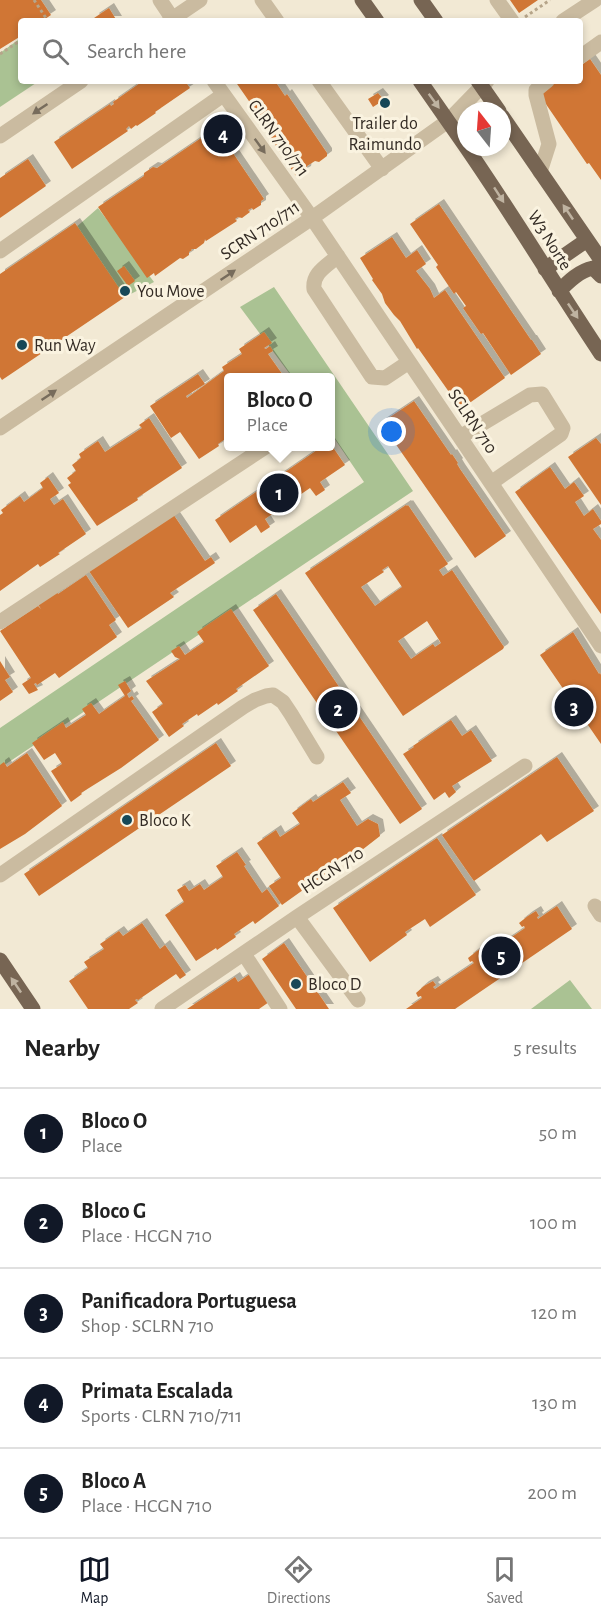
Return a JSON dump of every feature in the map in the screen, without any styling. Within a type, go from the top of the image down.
[{"type":"main road","points":[[362,0],[375,18]]},
{"type":"main road","points":[[421,0],[434,18]]},
{"type":"main road","name":"W3 Norte","points":[[422,84],[457,134]]},
{"type":"main road","points":[[483,84],[494,102]]},
{"type":"main road","name":"W3 Norte","points":[[511,129],[601,260]]},
{"type":"main road","name":"W3 Norte","points":[[472,156],[500,195],[601,354]]},
{"type":"main road","points":[[545,269],[587,240]]},
{"type":"main road","points":[[559,291],[587,269],[593,268],[601,276]]},
{"type":"main road","points":[[0,960],[33,1009]]},
{"type":"street","points":[[160,0],[171,18]]},
{"type":"street","points":[[175,18],[200,0]]},
{"type":"street","points":[[262,0],[275,18]]},
{"type":"street","points":[[497,0],[510,18]]},
{"type":"street","points":[[568,18],[595,0]]},
{"type":"street","points":[[583,55],[601,42]]},
{"type":"street","points":[[0,136],[77,84]]},
{"type":"street","name":"CLRN 710/711","points":[[216,84],[312,218]]},
{"type":"street","points":[[322,84],[382,169]]},
{"type":"street","name":"SCRN 710/711","points":[[0,428],[382,169],[448,121],[481,84]]},
{"type":"street","points":[[540,172],[549,144],[536,95],[536,90],[543,84]]},
{"type":"street","points":[[0,251],[223,95]]},
{"type":"street","name":"SCLRN 710","points":[[312,218],[601,646]]},
{"type":"street","points":[[338,256],[315,276],[314,289],[372,377],[385,378],[409,362]]},
{"type":"street","points":[[460,438],[530,395],[542,394],[563,428],[561,434],[491,483]]},
{"type":"street","points":[[0,622],[261,451]]},
{"type":"street","points":[[0,875],[255,700],[273,695],[283,702],[317,757]]},
{"type":"street","name":"HCGN 710","points":[[162,1009],[297,916],[525,766]]},
{"type":"street","points":[[297,916],[358,1000]]},
{"type":"street","points":[[244,954],[280,1009]]},
{"type":"path","points":[[34,0],[46,18]]},
{"type":"path","points":[[523,18],[550,0]]},
{"type":"path","points":[[0,54],[18,42]]},
{"type":"green space","points":[[18,40],[18,84],[34,84],[0,107],[0,53]]},
{"type":"green space","points":[[98,208],[154,282],[125,297],[74,229]]},
{"type":"green space","points":[[274,287],[333,373],[289,373],[240,307]]},
{"type":"green space","points":[[335,377],[413,491],[0,768],[0,728],[364,482],[335,439]]},
{"type":"green space","points":[[570,980],[592,1009],[531,1009]]},
{"type":"building","points":[[0,0],[41,0],[51,15],[46,18],[18,18],[18,38],[0,49]]},
{"type":"building","points":[[510,0],[538,0],[519,13]]},
{"type":"building","points":[[109,8],[115,18],[94,18]]},
{"type":"building","points":[[590,59],[601,75],[601,180],[589,163],[587,164],[539,94],[554,84],[583,84],[583,64]]},
{"type":"building","points":[[139,84],[187,84],[190,88],[137,126],[131,129],[129,126],[126,129],[128,131],[72,169],[54,142],[110,104],[111,106],[114,104],[113,102]]},
{"type":"building","points":[[237,84],[277,84],[285,96],[287,94],[327,156],[307,166],[306,171],[296,176],[256,116],[258,114]]},
{"type":"building","points":[[378,93],[384,100],[373,107],[368,99]]},
{"type":"building","points":[[216,128],[264,199],[261,205],[248,210],[250,212],[242,218],[238,217],[235,219],[237,221],[206,241],[205,239],[204,243],[196,249],[191,249],[189,255],[183,259],[180,258],[155,276],[154,273],[147,278],[98,207],[144,176],[144,173],[153,167],[157,168]]},
{"type":"building","points":[[28,159],[46,186],[0,218],[0,178]]},
{"type":"building","points":[[439,204],[541,354],[511,375],[463,308],[466,306],[456,292],[454,294],[436,267],[438,265],[410,224]]},
{"type":"building","points":[[75,223],[125,297],[2,380],[0,377],[0,274]]},
{"type":"building","points":[[392,237],[406,258],[417,250],[426,264],[416,271],[434,298],[445,290],[505,378],[461,409],[385,303],[360,258]]},
{"type":"building","points":[[124,266],[135,281],[128,286],[117,271]]},
{"type":"building","points":[[264,332],[272,343],[264,348],[270,346],[273,351],[268,354],[281,373],[224,373],[224,440],[218,444],[219,446],[199,459],[180,432],[171,438],[150,406],[198,374],[205,384],[186,396],[187,398],[224,371],[222,367],[242,354],[239,349]]},
{"type":"building","points":[[414,401],[506,536],[475,558],[381,423]]},
{"type":"building","points":[[149,418],[182,468],[97,526],[68,485],[71,483],[67,478],[76,471],[72,465],[81,458],[79,454],[98,441],[105,452],[142,428],[139,425]]},
{"type":"building","points":[[596,438],[601,444],[601,505],[568,457]]},
{"type":"building","points":[[335,450],[345,465],[320,482],[325,490],[316,496],[310,488],[265,519],[270,527],[261,533],[256,525],[230,543],[215,520],[316,451]]},
{"type":"building","points":[[550,467],[565,489],[574,482],[584,496],[575,502],[584,516],[593,509],[601,521],[601,524],[593,529],[601,540],[601,614],[515,492]]},
{"type":"building","points":[[48,477],[59,493],[50,499],[54,505],[63,499],[86,534],[58,553],[60,554],[40,567],[38,564],[0,591],[0,515],[3,513],[1,510],[20,496],[24,502],[43,488],[40,483]]},
{"type":"building","points":[[408,505],[448,564],[439,570],[443,576],[452,570],[504,647],[403,716],[305,573]],"holes":[[[388,566],[402,587],[375,606],[361,587],[384,572],[382,570]],[[427,621],[441,643],[435,647],[433,644],[411,659],[398,641]]]},
{"type":"building","points":[[173,514],[205,561],[211,557],[215,563],[170,593],[174,597],[128,628],[89,571]]},
{"type":"building","points":[[86,575],[116,620],[109,625],[117,637],[59,678],[55,673],[37,685],[34,684],[38,690],[29,694],[22,684],[31,678],[0,631],[38,606],[41,609],[38,604]]},
{"type":"building","points":[[276,594],[422,809],[400,824],[253,610]]},
{"type":"building","points":[[231,609],[269,666],[218,705],[217,703],[182,724],[184,726],[169,737],[152,712],[163,704],[146,681],[180,659],[175,657],[171,651],[179,646],[185,655],[204,642],[197,632]]},
{"type":"building","points":[[573,632],[601,675],[601,744],[540,655]]},
{"type":"building","points":[[0,661],[10,677],[5,680],[13,692],[0,701]]},
{"type":"building","points":[[125,681],[131,691],[127,694],[129,698],[132,696],[134,699],[131,701],[159,740],[71,802],[51,771],[62,764],[55,753],[44,760],[32,743],[63,722],[66,728],[86,715],[82,709],[91,703],[99,714],[125,696],[118,685]]},
{"type":"building","points":[[451,720],[462,736],[471,730],[492,761],[452,786],[456,792],[449,798],[445,792],[434,800],[403,754]]},
{"type":"building","name":"Bloco K","points":[[216,743],[231,766],[39,896],[24,874]]},
{"type":"building","points":[[27,753],[62,806],[25,834],[0,849],[0,765],[4,762],[7,767]]},
{"type":"building","points":[[557,757],[594,811],[547,842],[541,834],[474,881],[442,835]]},
{"type":"building","points":[[343,782],[351,793],[340,800],[357,826],[368,819],[378,824],[380,836],[282,905],[269,886],[281,878],[257,843],[276,830],[280,837],[300,824],[292,813],[311,799],[313,802]]},
{"type":"building","points":[[437,838],[476,895],[430,927],[425,919],[405,932],[407,935],[370,962],[333,908]]},
{"type":"building","points":[[237,852],[262,893],[267,889],[279,906],[255,924],[253,921],[234,934],[236,937],[217,950],[216,948],[196,961],[165,915],[184,902],[177,890],[185,885],[189,891],[200,884],[204,890],[223,877],[216,866]]},
{"type":"building","points":[[557,906],[572,929],[455,1009],[406,1009],[422,998],[416,993],[424,986],[433,981],[436,985],[433,987],[435,989],[474,963],[468,958],[477,951],[484,947],[487,954],[525,928],[519,923],[528,916],[536,911],[538,919]]},
{"type":"building","points":[[142,923],[160,949],[165,945],[186,975],[180,979],[176,974],[135,1000],[138,1003],[129,1009],[88,1009],[69,981],[88,968],[84,962],[104,949],[100,944],[119,931],[123,936]]},
{"type":"building","name":"Bloco D","points":[[284,943],[329,1009],[296,1009],[262,959]]},
{"type":"building","points":[[250,974],[269,1002],[259,1009],[187,1009],[235,977],[238,982]]},
{"type":"place","name":"Trailer do Raimundo","points":[[385,103]]},
{"type":"place","name":"Primata Escalada","points":[[223,134]]},
{"type":"place","name":"You Move","points":[[125,291]]},
{"type":"place","name":"Run Way","points":[[22,345]]},
{"type":"place","name":"Bloco O","points":[[279,493]]},
{"type":"place","name":"Panificadora Portuguesa","points":[[574,707]]},
{"type":"place","name":"Bloco G","points":[[338,709]]},
{"type":"place","name":"Bloco K","points":[[127,820]]},
{"type":"place","name":"Bloco A","points":[[501,956]]},
{"type":"place","name":"Bloco D","points":[[296,984]]}]
